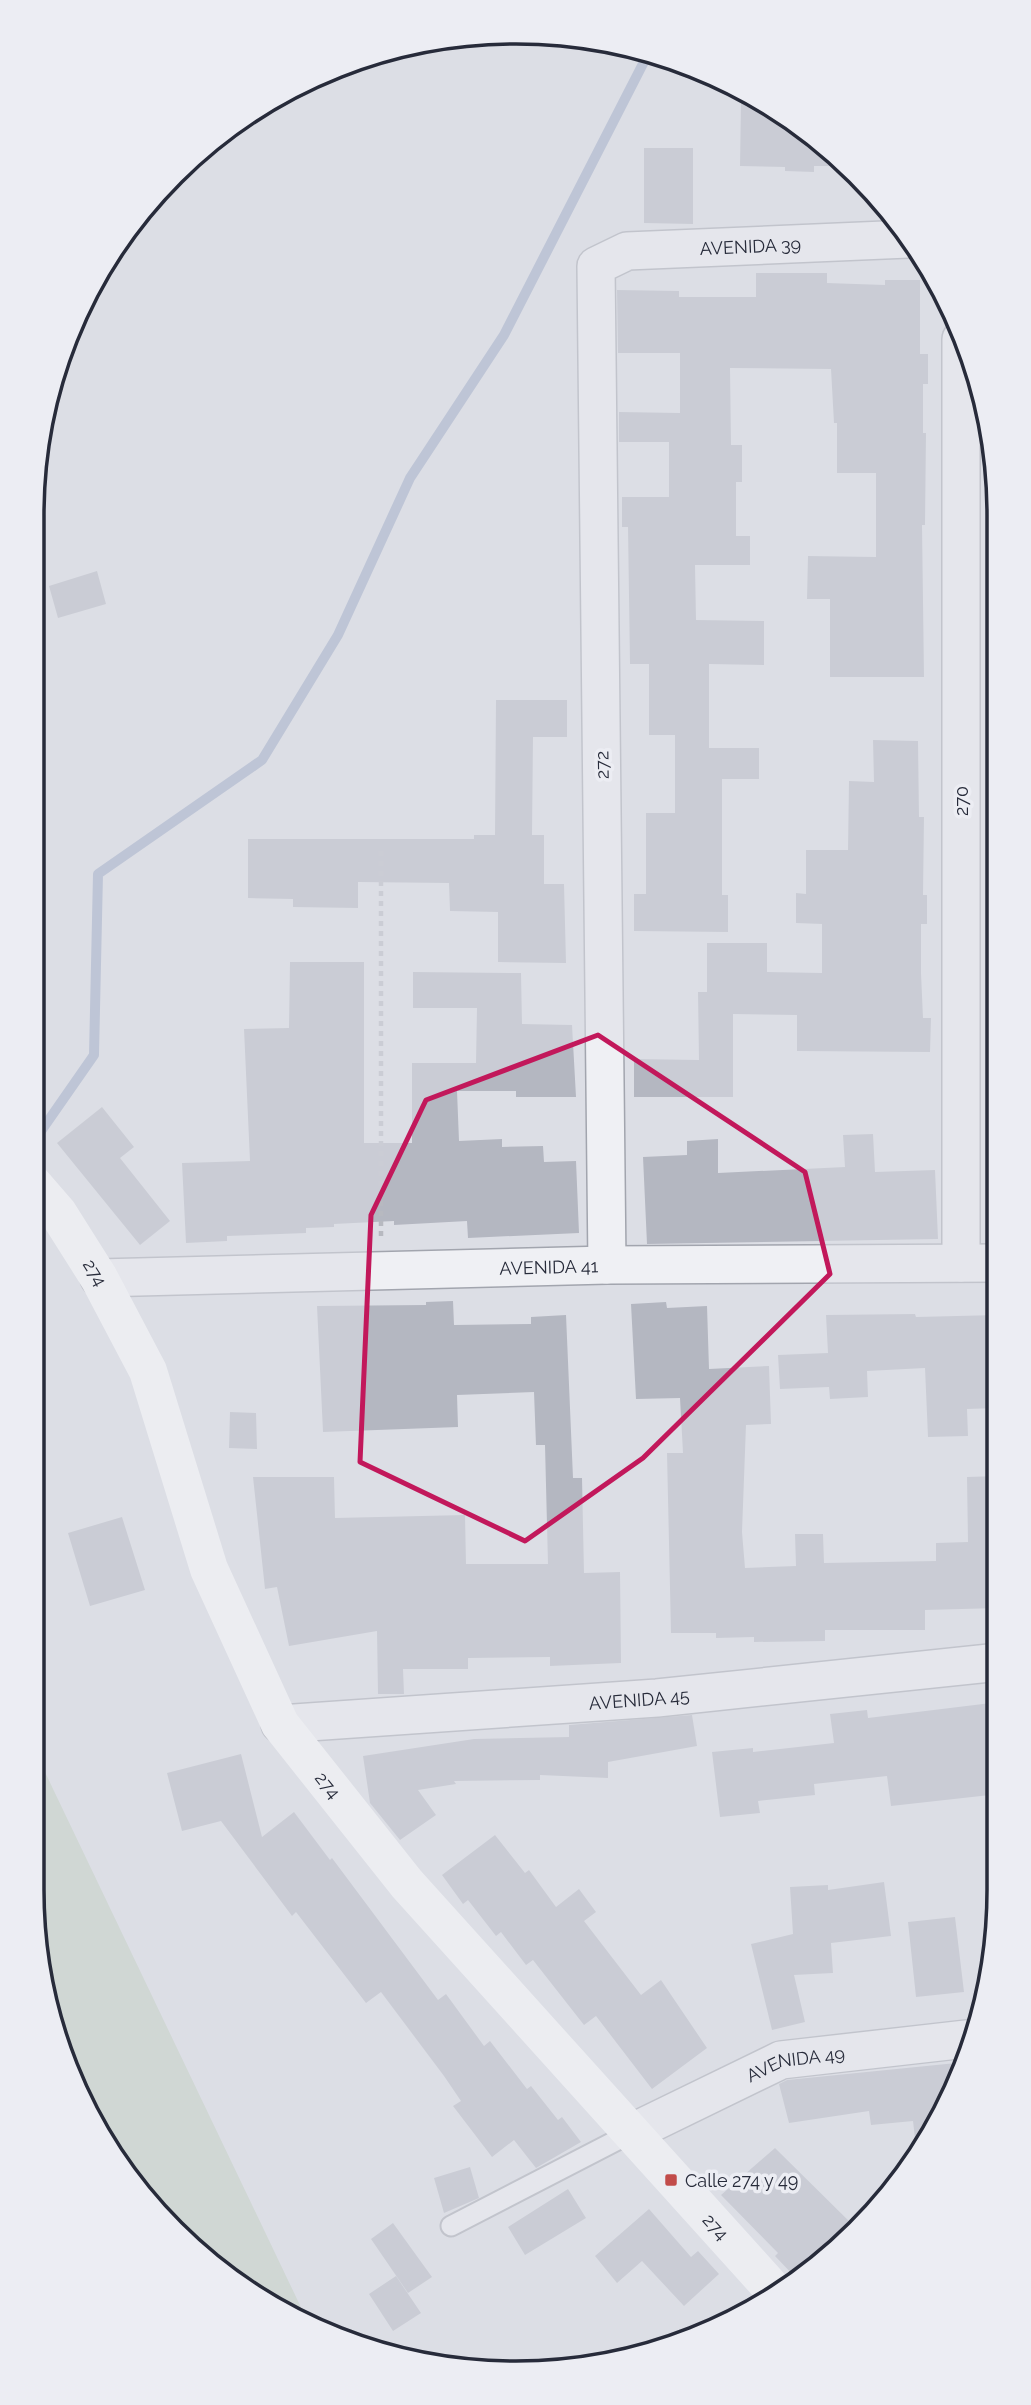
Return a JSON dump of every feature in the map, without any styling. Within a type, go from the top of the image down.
[{"type":"street","name":"AVENIDA 39","points":[[596,266],[627,251],[898,239]]},
{"type":"street","name":"272","points":[[596,266],[607,1265]]},
{"type":"street","name":"270","points":[[961,361],[961,1263]]},
{"type":"street","name":"274","points":[[44,1197],[58,1213],[99,1278],[148,1371],[209,1569],[280,1724],[407,1884],[770,2287]]},
{"type":"street","name":"AVENIDA 41","points":[[99,1278],[607,1265],[987,1263]]},
{"type":"street","name":"AVENIDA 45","points":[[280,1724],[657,1698],[987,1663]]},
{"type":"street","name":"AVENIDA 49","points":[[631,2133],[781,2060],[962,2039]]},
{"type":"lane","points":[[451,2226],[631,2133]]},
{"type":"path","points":[[380,851],[381,1269]]},
{"type":"highlighted area","points":[[598,1035],[805,1172],[830,1274],[643,1458],[525,1541],[360,1462],[371,1215],[426,1100]]},
{"type":"green space","points":[[44,1770],[302,2310],[228,2264],[182,2223],[141,2177],[123,2152],[92,2098],[60,2012],[48,1951],[44,1890]]},
{"type":"building","points":[[741,101],[778,123],[832,166],[814,166],[814,172],[785,171],[785,167],[740,166]]},
{"type":"building","points":[[644,148],[693,148],[693,224],[644,223]]},
{"type":"building","points":[[756,273],[827,273],[827,283],[885,285],[885,280],[920,280],[920,354],[928,354],[928,384],[923,384],[923,433],[926,433],[925,525],[922,525],[924,677],[830,677],[830,599],[807,599],[808,556],[876,557],[876,473],[837,473],[837,423],[834,423],[831,369],[730,368],[731,445],[742,445],[742,482],[736,482],[736,536],[750,536],[750,565],[695,565],[696,620],[764,621],[764,665],[709,664],[709,748],[759,748],[759,779],[722,779],[722,895],[728,895],[728,932],[634,931],[634,894],[646,894],[646,813],[675,813],[675,735],[649,735],[649,664],[630,664],[628,527],[622,527],[622,497],[669,497],[669,442],[619,442],[619,412],[680,413],[680,353],[618,353],[617,290],[679,291],[679,297],[756,297]]},
{"type":"building","points":[[97,571],[106,604],[58,618],[49,586]]},
{"type":"building","points":[[496,700],[567,700],[567,737],[533,737],[532,835],[544,835],[544,884],[564,884],[566,963],[498,962],[498,912],[450,911],[449,883],[358,882],[358,908],[293,907],[293,899],[248,898],[248,839],[474,839],[474,835],[495,835]]},
{"type":"building","points":[[873,740],[918,741],[919,817],[924,817],[923,895],[927,895],[927,924],[921,924],[921,973],[923,1018],[931,1018],[930,1052],[797,1051],[797,1015],[733,1014],[733,1097],[634,1097],[634,1059],[699,1060],[698,992],[707,992],[707,943],[767,943],[767,972],[822,973],[822,924],[796,923],[796,893],[806,894],[806,850],[848,850],[849,781],[874,782]]},
{"type":"building","points":[[290,962],[364,962],[364,1143],[412,1143],[412,1063],[476,1063],[477,1008],[413,1008],[413,972],[521,973],[522,1024],[572,1025],[576,1097],[516,1097],[516,1091],[457,1091],[459,1141],[502,1139],[502,1147],[543,1146],[544,1162],[576,1161],[579,1233],[468,1238],[467,1221],[394,1225],[394,1221],[334,1224],[334,1227],[306,1228],[306,1233],[227,1236],[227,1241],[186,1243],[182,1163],[250,1161],[244,1029],[289,1028]]},
{"type":"building","points":[[102,1107],[134,1147],[120,1158],[170,1221],[140,1245],[57,1143]]},
{"type":"building","points":[[873,1134],[875,1172],[935,1170],[938,1239],[647,1244],[643,1157],[687,1155],[687,1141],[718,1139],[718,1173],[845,1167],[843,1135]]},
{"type":"building","points":[[453,1301],[454,1325],[531,1324],[531,1317],[566,1315],[573,1478],[582,1478],[584,1573],[620,1572],[621,1663],[550,1666],[550,1657],[468,1658],[468,1669],[403,1669],[404,1694],[378,1694],[377,1631],[289,1646],[277,1587],[265,1589],[253,1477],[334,1477],[335,1518],[465,1515],[466,1564],[548,1564],[545,1445],[536,1445],[534,1392],[457,1395],[458,1427],[323,1432],[317,1306],[426,1305],[426,1302]]},
{"type":"building","points":[[666,1302],[667,1308],[707,1306],[709,1369],[769,1366],[771,1424],[746,1425],[742,1532],[745,1568],[796,1566],[795,1534],[823,1534],[824,1563],[936,1561],[936,1543],[968,1542],[967,1477],[987,1476],[987,1608],[925,1610],[925,1630],[825,1630],[825,1641],[754,1642],[754,1637],[716,1638],[716,1633],[671,1633],[667,1453],[683,1453],[680,1398],[636,1399],[631,1304]]},
{"type":"building","points":[[826,1315],[987,1315],[987,1408],[967,1409],[968,1436],[928,1437],[925,1368],[867,1371],[868,1397],[830,1399],[829,1387],[780,1389],[778,1355],[828,1353]]},
{"type":"building","points":[[230,1412],[256,1413],[257,1449],[229,1448]]},
{"type":"building","points":[[122,1517],[145,1590],[90,1606],[68,1533]]},
{"type":"building","points":[[987,1703],[987,1795],[891,1806],[887,1776],[814,1784],[815,1795],[758,1801],[760,1813],[720,1817],[712,1752],[753,1748],[753,1752],[834,1743],[830,1714],[867,1710],[868,1718]]},
{"type":"building","points":[[692,1715],[697,1746],[608,1762],[608,1778],[540,1775],[540,1780],[454,1781],[456,1784],[418,1790],[436,1815],[400,1840],[370,1803],[363,1756],[474,1739],[569,1737],[569,1725]]},
{"type":"building","points":[[241,1754],[262,1837],[294,1812],[330,1860],[332,1858],[438,2000],[446,1994],[484,2046],[490,2041],[527,2089],[531,2086],[558,2120],[562,2117],[581,2142],[536,2168],[514,2140],[492,2157],[453,2106],[461,2101],[381,1992],[366,2003],[296,1912],[292,1916],[221,1821],[182,1831],[167,1773]]},
{"type":"building","points":[[495,1835],[525,1873],[529,1870],[556,1907],[579,1889],[596,1912],[584,1921],[641,1995],[661,1980],[707,2048],[652,2089],[596,2016],[584,2025],[533,1960],[526,1965],[501,1932],[496,1936],[468,1900],[463,1904],[442,1875]]},
{"type":"building","points":[[884,1882],[891,1936],[831,1943],[833,1973],[794,1975],[805,2022],[772,2030],[751,1944],[793,1934],[790,1887],[828,1885],[828,1890]]},
{"type":"building","points":[[955,1917],[964,1992],[916,1997],[908,1922]]},
{"type":"building","points":[[954,2063],[939,2098],[915,2140],[913,2121],[871,2125],[869,2111],[789,2123],[779,2084],[787,2080]]},
{"type":"building","points":[[775,2148],[850,2222],[791,2273],[775,2256],[778,2253],[721,2195]]},
{"type":"building","points":[[470,2167],[479,2198],[444,2213],[434,2178]]},
{"type":"building","points":[[568,2189],[586,2218],[525,2255],[508,2227]]},
{"type":"building","points":[[649,2209],[691,2257],[698,2251],[719,2274],[684,2306],[642,2261],[617,2283],[595,2256]]},
{"type":"building","points":[[393,2223],[432,2277],[408,2293],[371,2239]]},
{"type":"building","points":[[396,2276],[421,2313],[393,2331],[369,2294]]},
{"type":"waterway","points":[[44,1127],[94,1055],[98,874],[262,760],[338,635],[410,478],[504,335],[644,62]]},
{"type":"place","name":"Calle 274 y 49","points":[[671,2180]]}]
